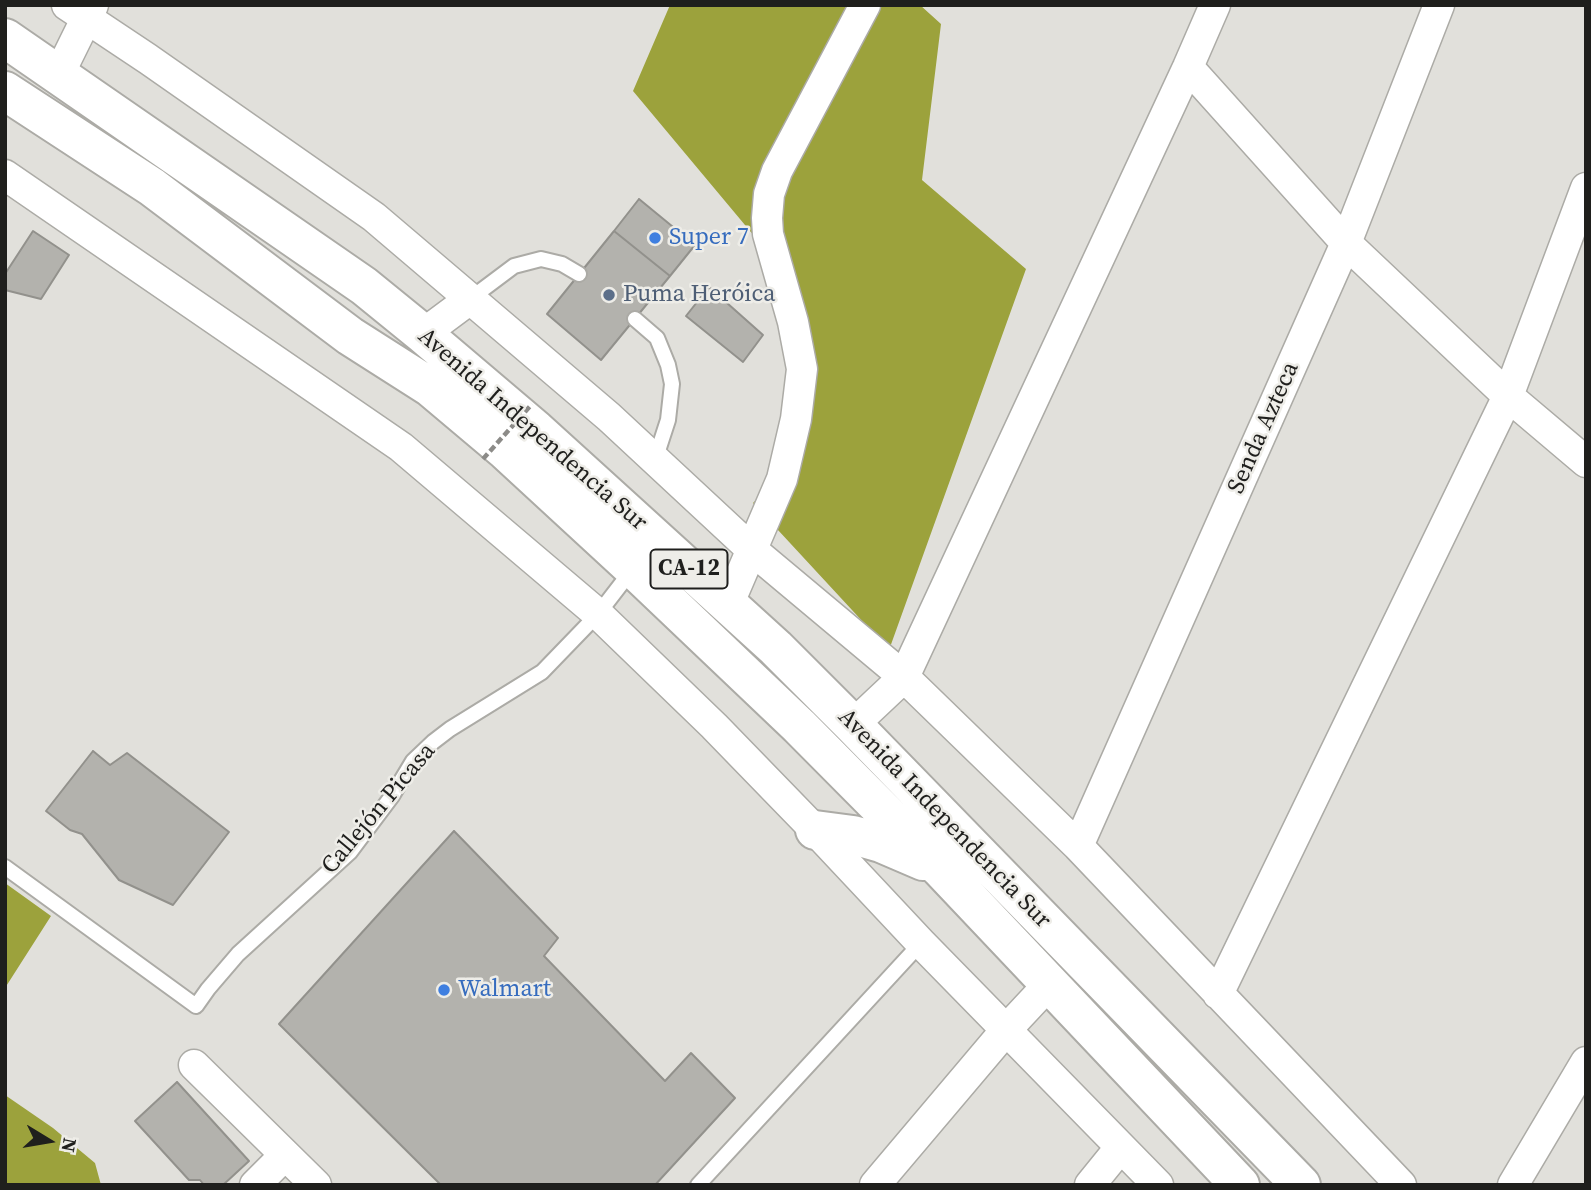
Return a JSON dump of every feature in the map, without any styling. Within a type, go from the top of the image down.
[{"type":"highway","name":"Avenida Independencia Sur","points":[[5,37],[364,286],[536,430],[776,648],[1301,1185]]},
{"type":"highway","name":"Avenida Independencia Sur","points":[[5,91],[152,187],[350,335],[430,387],[506,451],[799,726],[940,869],[1240,1185]]},
{"type":"highway","points":[[815,830],[853,835],[881,843],[940,869]]},
{"type":"street","points":[[728,605],[782,479],[796,419],[802,369],[793,322],[768,234],[769,194],[777,170],[864,5]]},
{"type":"street","points":[[853,725],[904,677],[1215,5]]},
{"type":"street","name":"Senda Azteca","points":[[1078,846],[1346,243],[1439,5]]},
{"type":"street","points":[[59,74],[82,10],[374,217],[609,417],[751,549],[904,677],[1078,846],[1401,1185]]},
{"type":"street","points":[[1188,68],[1346,243],[1508,396],[1586,462]]},
{"type":"street","points":[[5,175],[401,447],[598,614],[714,726],[1158,1185]]},
{"type":"street","points":[[1219,993],[1508,396],[1586,188]]},
{"type":"street","points":[[424,334],[470,299]]},
{"type":"street","points":[[876,1185],[1006,1030],[1049,984]]},
{"type":"street","points":[[1513,1185],[1586,1062]]},
{"type":"street","points":[[194,1065],[316,1185]]},
{"type":"street","points":[[1090,1185],[1120,1148]]},
{"type":"street","points":[[255,1185],[285,1155]]},
{"type":"lane","points":[[470,299],[514,266],[541,260],[562,264],[579,274]]},
{"type":"lane","points":[[635,318],[657,338],[672,384],[668,420],[655,460]]},
{"type":"lane","name":"Callejón Picasa","points":[[5,867],[196,1006],[238,954],[350,852],[392,796],[414,761],[433,742],[542,673],[598,614],[634,569]]},
{"type":"lane","points":[[698,1185],[921,943]]},
{"type":"path","points":[[483,459],[532,404]]},
{"type":"green space","points":[[670,5],[920,5],[941,24],[922,180],[1026,269],[889,650],[753,503],[769,487],[791,366],[755,237],[633,91]]},
{"type":"green space","points":[[5,883],[51,916],[5,988]]},
{"type":"green space","points":[[5,1095],[53,1128],[95,1163],[101,1185],[5,1185]]},
{"type":"building","name":"Super 7","points":[[639,199],[695,245],[670,276],[614,231]]},
{"type":"building","points":[[33,231],[69,255],[41,299],[5,290],[5,274]]},
{"type":"building","name":"Puma Heróica","points":[[614,231],[670,276],[601,360],[547,314]]},
{"type":"building","points":[[709,287],[763,335],[743,362],[686,316]]},
{"type":"building","points":[[93,751],[110,765],[127,753],[229,832],[173,905],[119,880],[82,834],[70,830],[46,811]]},
{"type":"building","name":"Walmart","points":[[454,831],[558,938],[544,956],[665,1081],[691,1053],[735,1098],[655,1185],[441,1185],[279,1024]]},
{"type":"building","points":[[177,1082],[249,1161],[223,1185],[204,1185],[200,1180],[189,1180],[135,1121]]},
{"type":"place","name":"Super 7","points":[[655,238]]},
{"type":"place","name":"Puma Heróica","points":[[609,295]]},
{"type":"place","name":"Walmart","points":[[444,990]]}]
